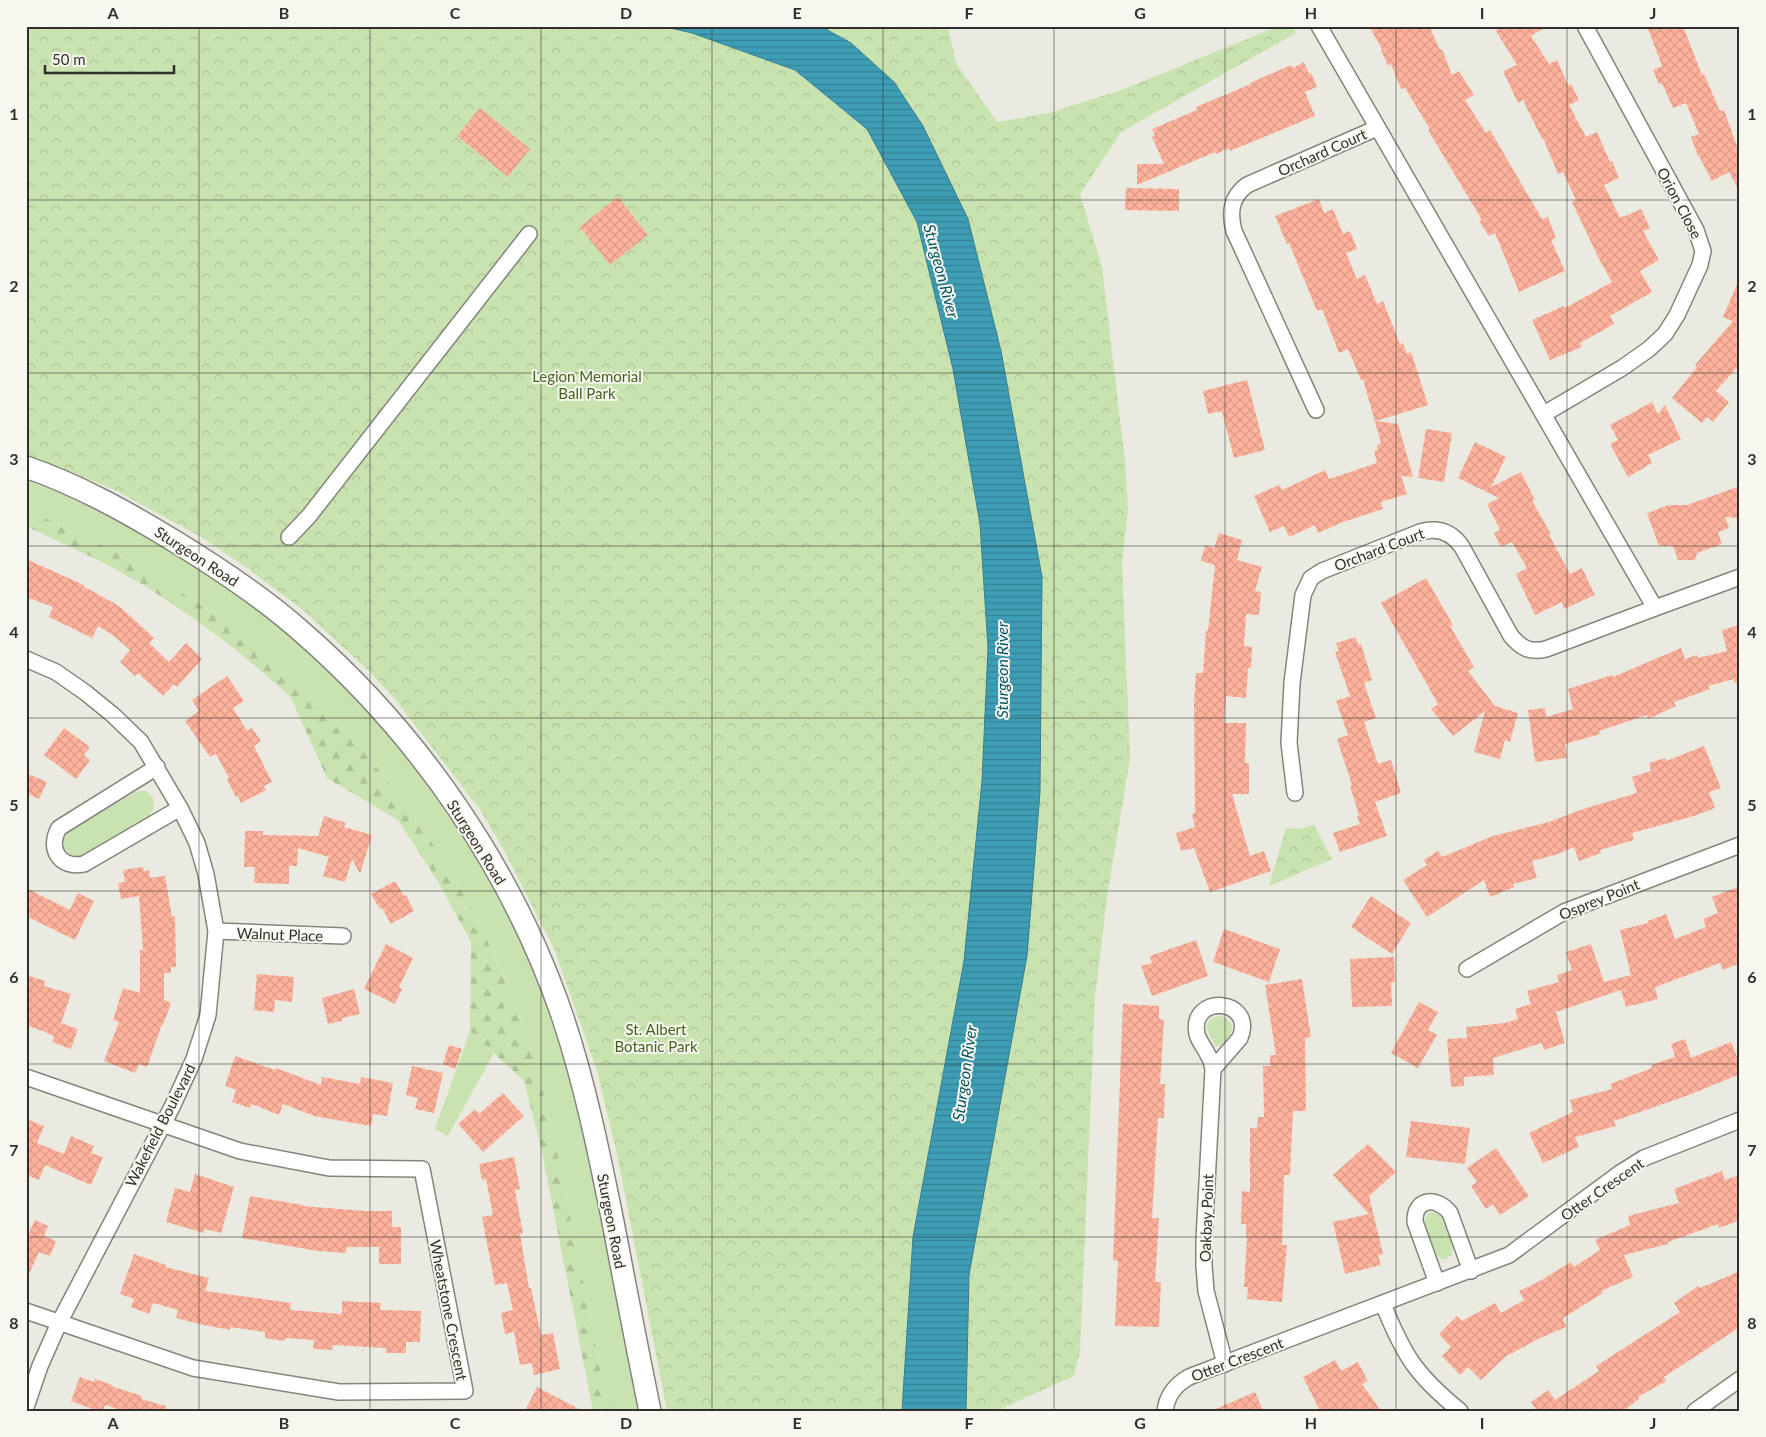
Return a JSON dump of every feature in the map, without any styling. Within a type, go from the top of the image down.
[{"type":"main road","name":"Sturgeon Road","points":[[26,467],[45,473],[121,508],[219,568],[302,631],[347,674],[393,724],[440,784],[478,840],[501,878],[542,964],[562,1015],[580,1072],[598,1149],[650,1411]]},
{"type":"street","name":"Orchard Court","points":[[1319,26],[1655,608]]},
{"type":"street","name":"Orion Close","points":[[1544,414],[1622,368],[1658,341],[1677,315],[1698,272],[1703,257],[1702,245],[1696,230],[1585,26]]},
{"type":"street","name":"Orchard Court","points":[[1316,410],[1234,232],[1231,213],[1232,204],[1236,196],[1247,185],[1377,128]]},
{"type":"street","points":[[289,537],[309,516],[529,234]]},
{"type":"street","name":"Orchard Court","points":[[1295,793],[1289,743],[1292,683],[1303,596],[1311,578],[1322,571],[1420,532],[1428,530],[1444,531],[1458,540],[1510,636],[1522,647],[1534,651],[1546,649],[1740,577]]},
{"type":"street","name":"Wakefield Boulevard","points":[[26,659],[56,672],[113,714],[141,742],[180,808],[197,843],[206,874],[216,932],[208,1015],[194,1059],[184,1084],[59,1323],[40,1366],[26,1407]]},
{"type":"street","points":[[157,767],[59,828],[54,842],[58,856],[70,865],[84,864],[180,808]]},
{"type":"street","name":"Osprey Point","points":[[1467,969],[1564,912],[1740,845]]},
{"type":"street","name":"Walnut Place","points":[[216,932],[343,936]]},
{"type":"street","name":"Oakbay Point","points":[[1213,1069],[1204,1266],[1211,1315],[1225,1364]]},
{"type":"street","points":[[26,1077],[163,1123]]},
{"type":"street","name":"Otter Crescent","points":[[1165,1411],[1169,1396],[1181,1381],[1509,1255],[1620,1173],[1644,1158],[1740,1120]]},
{"type":"street","name":"Wheatstone Crescent","points":[[59,1323],[194,1368],[339,1392],[466,1391],[422,1169],[329,1168],[240,1151],[163,1123]]},
{"type":"street","points":[[1437,1283],[1415,1222],[1414,1215],[1417,1208],[1422,1204],[1428,1202],[1439,1203],[1450,1213],[1471,1271]]},
{"type":"street","points":[[1383,1304],[1408,1359],[1428,1384],[1460,1411]]},
{"type":"street","points":[[26,1312],[59,1323]]},
{"type":"street","points":[[1695,1411],[1740,1379]]},
{"type":"green space","name":"Legion Memorial Ball Park","points":[[26,26],[662,26],[692,33],[795,70],[867,129],[917,222],[953,369],[980,524],[988,648],[982,781],[964,961],[913,1237],[902,1411],[667,1411],[618,1159],[597,1071],[555,951],[504,850],[481,811],[395,699],[370,672],[304,611],[250,570],[203,538],[115,490],[26,454]]},
{"type":"green space","points":[[820,26],[948,26],[956,63],[997,122],[1049,113],[1124,89],[1279,26],[1292,26],[1296,33],[1121,132],[1080,194],[1102,267],[1125,461],[1128,511],[1122,562],[1130,759],[1107,896],[1095,998],[1080,1352],[1074,1376],[996,1411],[966,1411],[969,1275],[1027,956],[1040,792],[1042,577],[1001,351],[968,219],[923,126],[894,82],[851,43]]},
{"type":"green space","points":[[26,480],[78,500],[123,521],[183,557],[253,605],[293,638],[357,699],[408,759],[454,824],[482,867],[524,950],[551,1019],[570,1078],[588,1156],[639,1411],[609,1411],[557,1154],[536,1066],[494,955],[450,871],[397,793],[336,722],[268,657],[193,600],[112,551],[26,510]]},
{"type":"green space","points":[[26,510],[112,551],[193,600],[268,657],[336,722],[397,793],[450,871],[494,955],[536,1066],[557,1154],[609,1411],[593,1411],[542,1152],[524,1081],[470,1031],[471,942],[437,880],[398,820],[327,778],[290,696],[235,649],[150,589],[106,564],[26,526]]},
{"type":"green space","points":[[146,791],[153,798],[154,807],[149,816],[80,856],[68,852],[63,840],[68,832],[136,792]]},
{"type":"green space","points":[[1314,825],[1332,859],[1269,886],[1286,828],[1299,829]]},
{"type":"green space","points":[[1222,1016],[1231,1024],[1232,1031],[1220,1046],[1216,1046],[1207,1027],[1210,1019]]},
{"type":"green space","points":[[470,1031],[494,1053],[448,1136],[435,1129]]},
{"type":"green space","points":[[1433,1212],[1441,1216],[1453,1246],[1452,1255],[1444,1260],[1437,1255],[1424,1222],[1428,1213]]},
{"type":"water","name":"Sturgeon River","points":[[662,26],[820,26],[851,43],[894,82],[923,126],[968,219],[1001,351],[1042,577],[1040,792],[1027,956],[969,1275],[966,1411],[902,1411],[913,1237],[964,961],[982,781],[988,648],[980,524],[953,369],[917,222],[867,129],[795,70],[692,33]]},
{"type":"building","points":[[1369,26],[1429,26],[1440,50],[1442,49],[1452,75],[1459,71],[1474,95],[1465,100],[1486,133],[1490,130],[1542,219],[1548,217],[1556,238],[1551,240],[1565,271],[1519,292],[1495,233],[1489,236],[1479,221],[1482,220],[1405,88],[1401,89],[1391,64],[1388,66],[1382,49]]},
{"type":"building","points":[[1504,26],[1547,26],[1531,36],[1549,64],[1557,60],[1568,85],[1571,84],[1579,100],[1569,105],[1586,137],[1597,132],[1610,162],[1612,161],[1619,178],[1604,185],[1620,218],[1641,209],[1650,228],[1643,231],[1659,260],[1640,271],[1652,292],[1610,316],[1614,324],[1580,343],[1582,347],[1550,360],[1532,320],[1564,306],[1565,308],[1612,282],[1572,202],[1576,200],[1563,172],[1558,174],[1543,138],[1523,100],[1518,103],[1503,71],[1517,65],[1496,31]]},
{"type":"building","points":[[1647,26],[1683,26],[1702,75],[1704,74],[1720,111],[1724,110],[1740,155],[1740,193],[1729,172],[1712,181],[1698,156],[1691,137],[1699,134],[1686,103],[1673,108],[1662,83],[1659,84],[1653,70],[1662,66]]},
{"type":"building","points":[[1304,62],[1317,87],[1305,92],[1315,116],[1230,151],[1229,148],[1216,154],[1215,152],[1137,185],[1137,164],[1164,164],[1152,137],[1155,136],[1152,129],[1197,110],[1196,107],[1250,83],[1291,65],[1293,68]]},
{"type":"building","points":[[480,108],[530,149],[508,177],[457,136]]},
{"type":"building","points":[[1126,188],[1179,189],[1179,211],[1125,210]]},
{"type":"building","points":[[618,197],[648,235],[610,265],[580,227]]},
{"type":"building","points":[[1319,199],[1324,213],[1333,209],[1343,234],[1350,231],[1357,249],[1346,253],[1357,279],[1365,275],[1377,304],[1383,301],[1400,344],[1403,343],[1407,354],[1411,352],[1428,405],[1376,421],[1398,424],[1413,477],[1401,476],[1407,494],[1381,502],[1383,509],[1343,522],[1318,533],[1315,525],[1289,537],[1284,526],[1270,532],[1254,496],[1279,485],[1282,490],[1325,470],[1329,479],[1377,463],[1374,451],[1378,450],[1377,445],[1381,443],[1363,379],[1361,380],[1348,349],[1339,353],[1322,309],[1317,311],[1289,243],[1287,244],[1275,216]]},
{"type":"building","points":[[1740,277],[1740,364],[1716,391],[1729,402],[1713,422],[1707,417],[1702,423],[1672,398],[1697,367],[1695,365],[1733,321],[1723,317]]},
{"type":"building","points":[[1247,380],[1265,450],[1234,458],[1222,411],[1208,414],[1203,391]]},
{"type":"building","points":[[1652,402],[1658,414],[1665,405],[1681,439],[1648,455],[1652,463],[1628,477],[1610,444],[1618,440],[1610,425]]},
{"type":"building","points":[[1426,429],[1452,433],[1444,482],[1418,478]]},
{"type":"building","points":[[1475,442],[1506,457],[1491,487],[1521,472],[1535,500],[1532,501],[1551,534],[1549,535],[1570,574],[1582,568],[1595,595],[1564,609],[1562,602],[1535,615],[1516,574],[1527,568],[1512,542],[1501,547],[1494,533],[1500,530],[1487,504],[1499,498],[1458,478]]},
{"type":"building","points":[[1740,486],[1740,518],[1725,517],[1729,528],[1718,532],[1722,544],[1697,553],[1695,560],[1678,560],[1673,546],[1659,546],[1647,513],[1669,505],[1687,505]]},
{"type":"building","points":[[1219,533],[1242,540],[1237,560],[1262,567],[1255,591],[1261,592],[1259,615],[1246,614],[1244,646],[1252,647],[1251,668],[1248,668],[1246,698],[1226,696],[1224,723],[1246,723],[1245,763],[1249,763],[1249,794],[1232,794],[1250,856],[1264,851],[1271,871],[1210,892],[1194,848],[1181,851],[1176,833],[1195,827],[1192,814],[1195,813],[1194,704],[1196,673],[1203,673],[1206,630],[1208,631],[1215,565],[1201,561],[1205,545],[1214,548]]},
{"type":"building","points":[[26,559],[84,585],[119,606],[154,638],[149,643],[169,662],[186,643],[202,659],[177,687],[174,684],[163,696],[138,673],[135,676],[120,662],[130,650],[114,636],[98,626],[92,638],[49,617],[53,607],[26,597]]},
{"type":"building","points":[[1426,578],[1453,625],[1450,626],[1474,667],[1468,671],[1495,706],[1518,713],[1510,742],[1505,740],[1500,759],[1474,752],[1485,711],[1453,736],[1431,709],[1438,704],[1381,603]]},
{"type":"building","points":[[1740,625],[1740,682],[1734,683],[1734,679],[1708,686],[1710,689],[1674,702],[1676,706],[1648,719],[1647,715],[1599,731],[1600,734],[1565,744],[1567,758],[1535,762],[1528,710],[1545,708],[1546,717],[1573,709],[1568,689],[1612,675],[1613,677],[1681,648],[1685,659],[1697,655],[1698,658],[1727,651],[1722,630]]},
{"type":"building","points":[[1356,637],[1358,645],[1361,644],[1372,680],[1364,683],[1376,718],[1364,722],[1378,764],[1391,760],[1401,793],[1375,802],[1387,836],[1340,852],[1333,833],[1360,824],[1350,786],[1352,785],[1337,739],[1348,735],[1336,701],[1350,696],[1335,652],[1339,651],[1336,643]]},
{"type":"building","points":[[227,676],[244,701],[233,708],[247,731],[252,728],[261,741],[254,746],[272,782],[264,786],[266,790],[241,803],[227,780],[229,778],[216,754],[210,757],[185,721],[199,711],[192,700]]},
{"type":"building","points":[[64,728],[90,747],[84,755],[90,760],[76,779],[44,755]]},
{"type":"building","points":[[1704,746],[1721,788],[1709,792],[1715,808],[1694,816],[1632,833],[1634,840],[1600,850],[1601,853],[1579,861],[1574,847],[1555,855],[1532,861],[1537,878],[1513,884],[1514,887],[1490,897],[1484,880],[1427,917],[1403,880],[1427,865],[1424,860],[1438,851],[1442,857],[1493,836],[1549,822],[1583,809],[1637,793],[1632,777],[1651,771],[1649,763],[1665,758],[1666,761]]},
{"type":"building","points":[[26,773],[47,782],[39,799],[26,793]]},
{"type":"building","points":[[324,816],[346,823],[344,827],[372,835],[360,874],[352,859],[345,882],[323,876],[329,857],[298,848],[297,866],[289,866],[289,884],[254,883],[255,867],[244,867],[245,831],[263,831],[263,835],[318,836]]},
{"type":"building","points":[[143,867],[144,871],[149,870],[150,878],[165,876],[172,917],[175,916],[176,967],[171,967],[171,973],[164,973],[164,1000],[171,1003],[147,1067],[139,1064],[135,1073],[104,1061],[119,1022],[113,1020],[123,988],[140,993],[140,950],[143,950],[139,896],[121,899],[118,883],[125,882],[123,870]]},
{"type":"building","points":[[395,881],[404,896],[406,895],[414,911],[391,924],[371,894]]},
{"type":"building","points":[[1740,886],[1740,963],[1723,970],[1720,963],[1658,986],[1655,988],[1658,999],[1626,1007],[1621,990],[1556,1012],[1565,1043],[1544,1050],[1542,1043],[1493,1058],[1494,1075],[1464,1077],[1464,1086],[1451,1087],[1447,1039],[1467,1038],[1466,1027],[1505,1023],[1518,1019],[1515,1009],[1531,1004],[1527,991],[1559,982],[1557,975],[1572,970],[1566,952],[1591,944],[1604,982],[1631,975],[1620,930],[1648,923],[1648,921],[1666,914],[1675,939],[1706,927],[1703,919],[1718,913],[1712,897]]},
{"type":"building","points":[[26,888],[70,910],[78,893],[94,901],[75,940],[26,916]]},
{"type":"building","points":[[1371,896],[1411,923],[1392,954],[1351,927]]},
{"type":"building","points":[[1224,929],[1280,949],[1269,982],[1213,962]]},
{"type":"building","points":[[1196,940],[1208,976],[1152,996],[1141,966],[1152,963],[1150,956]]},
{"type":"building","points":[[386,944],[413,958],[399,987],[402,989],[395,1004],[364,989]]},
{"type":"building","points":[[1394,957],[1395,982],[1391,982],[1392,1006],[1352,1007],[1350,959]]},
{"type":"building","points":[[257,974],[294,977],[292,1002],[275,1000],[274,1012],[254,1010]]},
{"type":"building","points":[[26,975],[45,981],[44,986],[71,994],[61,1023],[78,1029],[71,1049],[52,1042],[54,1036],[26,1025]]},
{"type":"building","points":[[1302,979],[1311,1037],[1305,1038],[1306,1111],[1293,1111],[1290,1175],[1284,1175],[1282,1245],[1287,1245],[1282,1302],[1247,1299],[1248,1287],[1244,1287],[1247,1237],[1246,1224],[1241,1224],[1242,1191],[1250,1192],[1250,1128],[1257,1128],[1258,1117],[1264,1117],[1263,1066],[1270,1066],[1270,1055],[1276,1055],[1265,985]]},
{"type":"building","points":[[354,989],[360,1014],[342,1018],[342,1021],[328,1024],[322,998]]},
{"type":"building","points":[[1419,1002],[1438,1012],[1428,1030],[1437,1035],[1418,1068],[1391,1053]]},
{"type":"building","points":[[1123,1004],[1159,1006],[1159,1019],[1164,1020],[1160,1084],[1165,1084],[1164,1118],[1158,1118],[1152,1218],[1159,1218],[1155,1282],[1161,1282],[1159,1327],[1115,1326],[1118,1261],[1113,1260]]},
{"type":"building","points":[[1685,1039],[1691,1058],[1731,1042],[1740,1064],[1740,1074],[1689,1095],[1614,1121],[1616,1126],[1575,1137],[1579,1147],[1543,1163],[1529,1133],[1573,1112],[1570,1100],[1612,1089],[1610,1084],[1652,1068],[1651,1065],[1675,1057],[1671,1044]]},
{"type":"building","points":[[449,1045],[462,1049],[455,1069],[443,1064]]},
{"type":"building","points":[[235,1056],[275,1070],[276,1068],[321,1085],[322,1077],[360,1084],[361,1077],[393,1083],[387,1116],[373,1114],[371,1126],[314,1116],[283,1104],[279,1115],[252,1104],[250,1108],[232,1102],[236,1090],[225,1086]]},
{"type":"building","points":[[412,1066],[443,1073],[434,1113],[415,1109],[418,1098],[406,1095]]},
{"type":"building","points":[[503,1093],[524,1116],[483,1152],[458,1124],[475,1109],[479,1114]]},
{"type":"building","points":[[26,1119],[44,1126],[37,1143],[64,1154],[71,1136],[94,1146],[91,1153],[103,1157],[91,1185],[45,1165],[39,1180],[26,1175]]},
{"type":"building","points":[[1411,1121],[1470,1128],[1465,1164],[1406,1157]]},
{"type":"building","points":[[1368,1144],[1396,1172],[1369,1196],[1383,1254],[1378,1255],[1381,1265],[1345,1274],[1333,1222],[1369,1214],[1333,1175]]},
{"type":"building","points":[[1496,1148],[1529,1196],[1500,1215],[1493,1204],[1486,1209],[1471,1186],[1477,1182],[1467,1168]]},
{"type":"building","points":[[514,1157],[520,1189],[515,1190],[523,1233],[520,1234],[529,1288],[531,1288],[541,1335],[553,1333],[560,1369],[534,1375],[532,1363],[520,1365],[514,1332],[505,1334],[501,1313],[513,1310],[507,1283],[495,1285],[482,1217],[493,1215],[486,1179],[482,1180],[479,1164]]},
{"type":"building","points":[[1722,1171],[1725,1180],[1740,1175],[1740,1220],[1719,1228],[1718,1224],[1668,1242],[1668,1244],[1624,1255],[1633,1277],[1601,1291],[1603,1293],[1563,1318],[1566,1327],[1538,1339],[1505,1357],[1481,1380],[1468,1367],[1460,1375],[1442,1356],[1451,1347],[1439,1334],[1457,1316],[1462,1321],[1495,1303],[1501,1313],[1524,1300],[1519,1291],[1571,1262],[1574,1267],[1600,1250],[1595,1240],[1630,1225],[1628,1216],[1679,1203],[1674,1189]]},
{"type":"building","points":[[195,1174],[234,1187],[221,1233],[205,1229],[204,1233],[166,1222],[175,1188],[190,1192]]},
{"type":"building","points":[[250,1196],[303,1206],[364,1211],[392,1211],[392,1227],[401,1227],[401,1264],[379,1264],[379,1247],[347,1247],[346,1253],[318,1251],[242,1238]]},
{"type":"building","points":[[35,1220],[48,1226],[44,1236],[56,1241],[50,1256],[39,1252],[26,1281],[26,1239]]},
{"type":"building","points":[[134,1254],[166,1265],[165,1267],[209,1278],[205,1291],[291,1303],[290,1310],[342,1314],[342,1301],[381,1303],[380,1310],[421,1311],[420,1342],[406,1342],[406,1353],[386,1353],[386,1348],[333,1345],[332,1350],[313,1349],[314,1340],[286,1338],[285,1341],[265,1338],[265,1332],[230,1327],[230,1330],[199,1324],[176,1318],[178,1310],[153,1303],[149,1314],[131,1307],[134,1299],[120,1294]]},
{"type":"building","points":[[1740,1271],[1740,1327],[1664,1377],[1666,1381],[1638,1397],[1639,1399],[1623,1411],[1537,1411],[1531,1402],[1548,1390],[1555,1400],[1599,1371],[1596,1366],[1680,1312],[1674,1303],[1698,1286],[1700,1288]]},
{"type":"building","points":[[1335,1360],[1341,1371],[1358,1362],[1368,1381],[1362,1384],[1381,1411],[1320,1411],[1303,1377]]},
{"type":"building","points":[[80,1377],[94,1382],[95,1379],[142,1396],[141,1399],[166,1406],[166,1411],[124,1411],[105,1405],[103,1411],[98,1411],[71,1401]]},
{"type":"building","points":[[537,1387],[583,1411],[525,1411]]},
{"type":"building","points":[[1255,1392],[1263,1411],[1211,1411]]},
{"type":"park label","name":"St. Albert Botanic Park","points":[[656,1038]]}]
